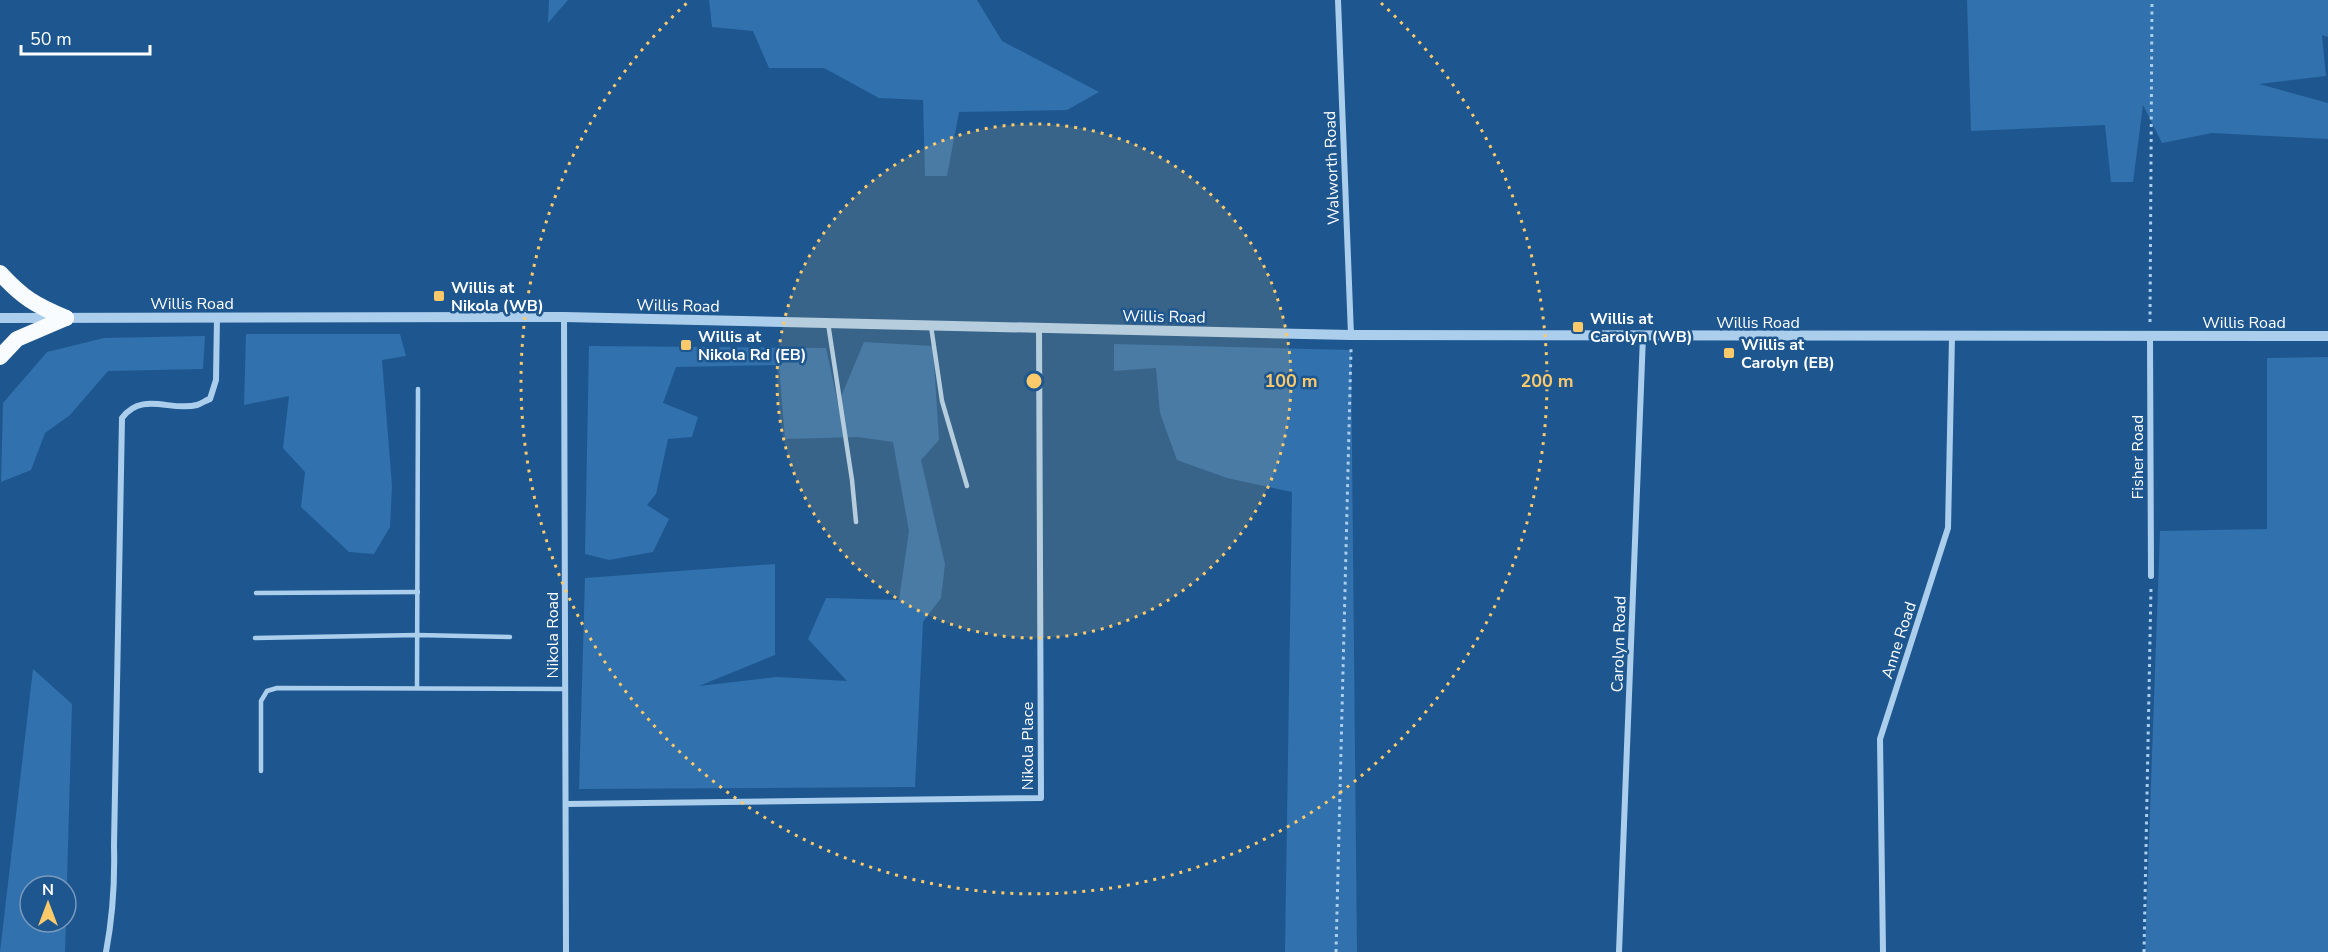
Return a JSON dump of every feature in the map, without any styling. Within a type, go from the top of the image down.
[{"type":"highway","points":[[0,273],[20,295],[66,318]]},
{"type":"highway","points":[[0,357],[17,339],[66,318]]},
{"type":"street","name":"Walworth Road","points":[[1338,0],[1351,335]]},
{"type":"street","points":[[106,952],[114,910],[115,883],[122,418],[130,408],[147,404],[196,405],[210,399],[216,380],[217,317]]},
{"type":"street","name":"Willis Road","points":[[0,318],[564,317],[1351,335],[2328,336]]},
{"type":"street","name":"Nikola Road","points":[[564,317],[566,952]]},
{"type":"street","name":"Nikola Place","points":[[566,804],[1041,798],[1039,328]]},
{"type":"street","name":"Carolyn Road","points":[[1619,952],[1643,336]]},
{"type":"street","name":"Anne Road","points":[[1882,952],[1880,739],[1948,528],[1952,337]]},
{"type":"street","name":"Fisher Road","points":[[2150,337],[2151,576]]},
{"type":"lane","points":[[828,323],[852,480],[856,522]]},
{"type":"lane","points":[[931,326],[942,401],[967,486]]},
{"type":"lane","points":[[417,688],[418,389]]},
{"type":"lane","points":[[256,593],[418,592]]},
{"type":"lane","points":[[255,638],[510,637]]},
{"type":"lane","points":[[261,771],[261,701],[267,691],[277,688],[566,689]]},
{"type":"path","points":[[2150,337],[2152,0]]},
{"type":"path","points":[[1336,952],[1351,335]]},
{"type":"path","points":[[2144,952],[2151,576]]},
{"type":"shaded area","points":[[549,0],[568,0],[548,23]]},
{"type":"shaded area","points":[[709,0],[977,0],[1002,41],[1099,92],[1067,110],[959,112],[947,176],[925,176],[923,100],[879,98],[824,68],[769,68],[753,31],[712,27]]},
{"type":"shaded area","points":[[1967,0],[2328,0],[2328,37],[2322,35],[2326,76],[2259,84],[2328,103],[2328,139],[2212,133],[2162,143],[2143,105],[2133,182],[2111,182],[2105,125],[1971,131]]},
{"type":"shaded area","points":[[246,334],[400,334],[406,356],[382,360],[392,486],[390,527],[374,554],[349,552],[301,507],[305,472],[283,448],[289,396],[244,405]]},
{"type":"shaded area","points":[[205,336],[203,369],[108,371],[70,415],[45,433],[31,470],[1,482],[3,403],[47,352],[104,338]]},
{"type":"shaded area","points":[[864,342],[933,346],[939,440],[921,460],[945,564],[941,598],[923,622],[915,787],[579,789],[585,578],[775,564],[775,655],[699,686],[777,677],[847,681],[808,639],[826,598],[899,600],[909,531],[893,442],[858,437],[785,439],[779,365],[676,367],[663,403],[698,417],[692,437],[668,439],[656,494],[647,505],[669,519],[653,552],[609,560],[585,554],[589,346],[826,348],[838,404]]},
{"type":"shaded area","points":[[1114,344],[1351,350],[1357,952],[1285,952],[1292,492],[1227,478],[1177,460],[1160,413],[1156,368],[1114,371]]},
{"type":"shaded area","points":[[2328,357],[2328,952],[2145,952],[2160,531],[2267,529],[2267,358]]},
{"type":"shaded area","points":[[33,669],[72,704],[67,874],[18,874],[18,934],[66,934],[65,952],[0,952]]},
{"type":"place","name":"Willis at Nikola (WB)","points":[[439,296]]},
{"type":"place","name":"Willis at Carolyn (WB)","points":[[1578,327]]},
{"type":"place","name":"Willis at Nikola Rd (EB)","points":[[686,345]]},
{"type":"place","name":"Willis at Carolyn (EB)","points":[[1729,353]]}]
